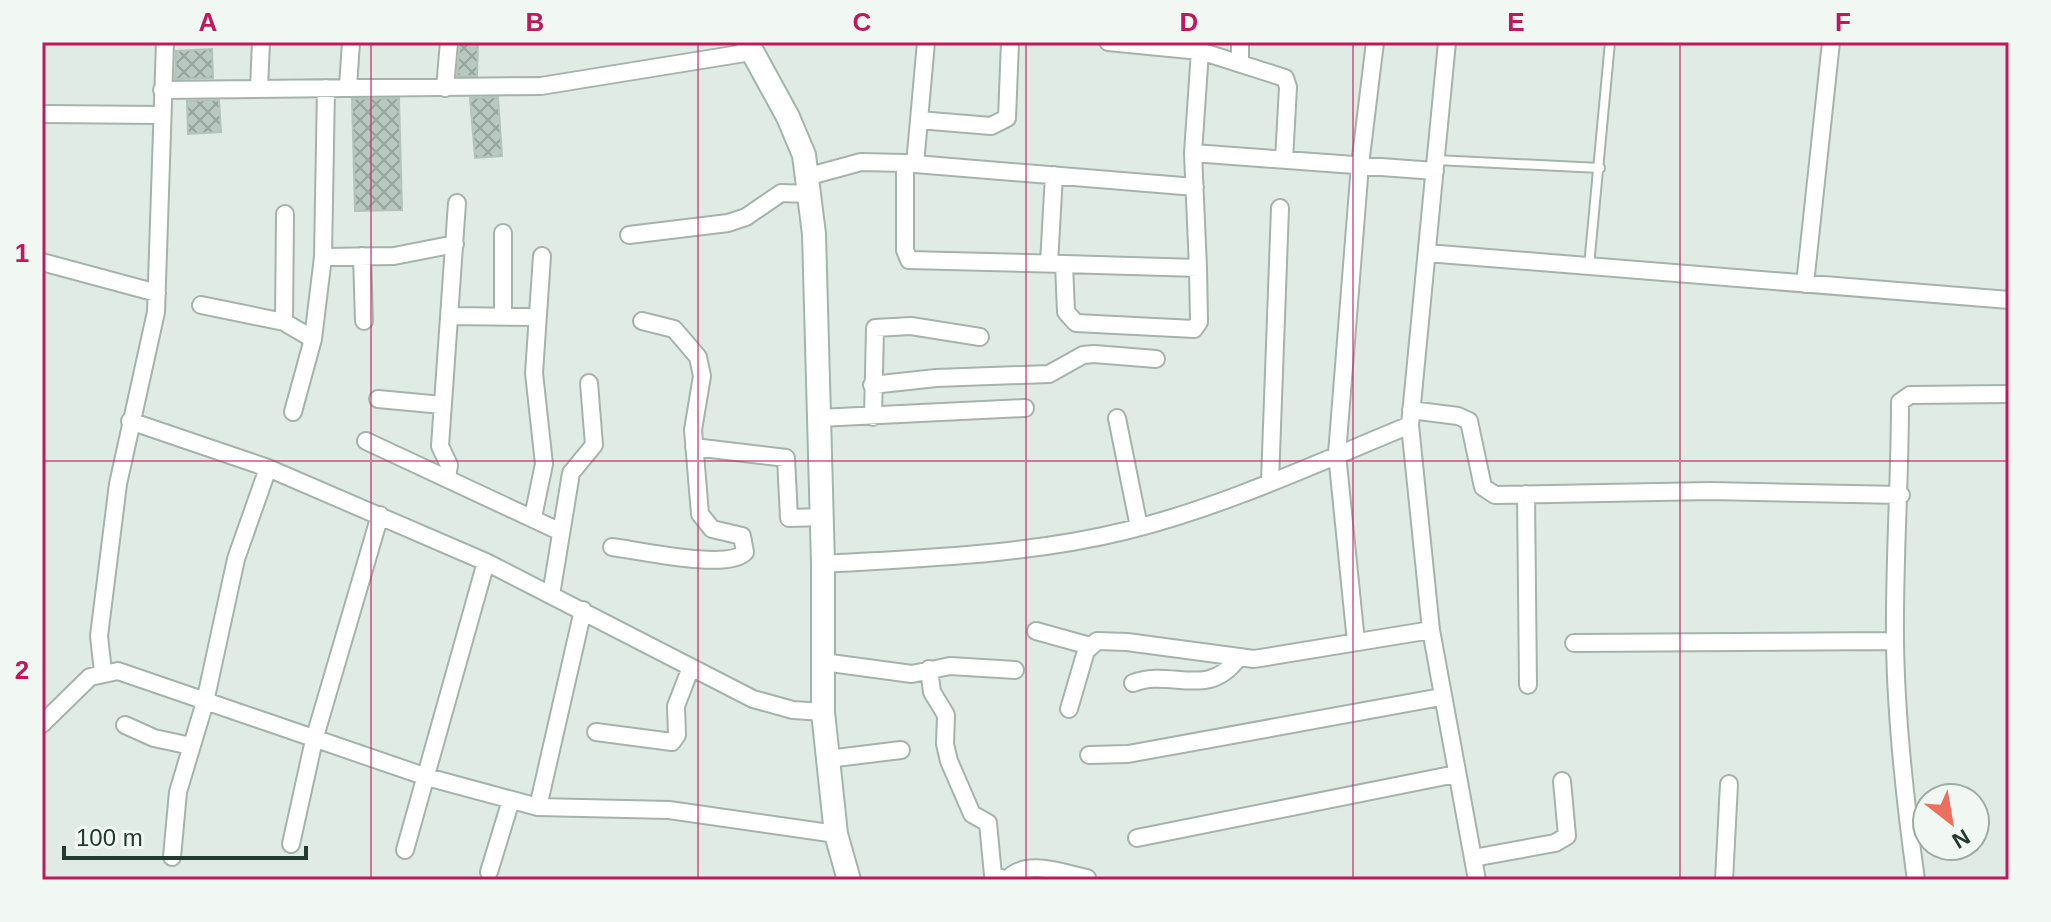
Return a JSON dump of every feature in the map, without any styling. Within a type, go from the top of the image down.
[{"type":"street","points":[[103,672],[99,636],[118,484],[130,421],[153,332],[157,293],[165,42]]},
{"type":"street","points":[[259,88],[261,42]]},
{"type":"street","points":[[348,87],[351,42]]},
{"type":"street","points":[[445,88],[449,42]]},
{"type":"street","points":[[926,42],[919,120],[910,164],[905,250],[909,260],[1198,268]]},
{"type":"street","points":[[919,120],[1001,124],[1007,118],[1010,42]]},
{"type":"street","points":[[1108,42],[1200,51],[1287,81],[1284,160]]},
{"type":"street","points":[[1240,42],[1240,63]]},
{"type":"street","points":[[1356,642],[1337,454],[1360,165],[1375,42]]},
{"type":"street","points":[[1447,42],[1410,417],[1431,630],[1477,880]]},
{"type":"street","points":[[1805,284],[1831,42]]},
{"type":"street","points":[[162,90],[445,88],[572,82],[749,47],[788,117],[804,155],[814,234],[823,564],[823,712],[836,834],[849,880]]},
{"type":"street","points":[[1054,175],[1057,264],[1070,320],[1194,329],[1199,322],[1193,153],[1200,51]]},
{"type":"street","points":[[293,412],[313,339],[323,257],[326,88]]},
{"type":"street","points":[[42,114],[161,115]]},
{"type":"street","points":[[1193,153],[1360,165],[1435,166]]},
{"type":"street","points":[[629,235],[728,223],[746,217],[781,193],[808,186],[861,162],[1195,187]]},
{"type":"street","points":[[447,478],[449,465],[440,446],[457,203]]},
{"type":"street","points":[[1270,481],[1280,208]]},
{"type":"street","points":[[284,322],[285,214]]},
{"type":"street","points":[[503,233],[503,316]]},
{"type":"street","points":[[323,257],[394,256],[455,244]]},
{"type":"street","points":[[1427,253],[2009,300]]},
{"type":"street","points":[[362,256],[364,321]]},
{"type":"street","points":[[533,517],[544,464],[535,391],[542,256]]},
{"type":"street","points":[[42,262],[157,293]]},
{"type":"street","points":[[201,305],[284,322],[313,339]]},
{"type":"street","points":[[450,316],[538,317]]},
{"type":"street","points":[[612,547],[698,559],[743,556],[742,536],[712,529],[700,514],[694,447],[694,415],[702,376],[698,357],[674,329],[642,321]]},
{"type":"street","points":[[873,417],[873,333],[878,326],[911,326],[980,337]]},
{"type":"street","points":[[872,385],[1049,374],[1083,355],[1156,359]]},
{"type":"street","points":[[551,595],[571,473],[594,445],[589,383]]},
{"type":"street","points":[[1916,880],[1906,809],[1895,641],[1901,495],[1900,402],[1910,395],[2009,394]]},
{"type":"street","points":[[378,399],[442,405]]},
{"type":"street","points":[[819,418],[1025,408]]},
{"type":"street","points":[[823,564],[942,557],[1090,538],[1139,527],[1337,454],[1410,417],[1458,416],[1469,421],[1483,487],[1488,493],[1726,491],[1901,495]]},
{"type":"street","points":[[1117,418],[1139,527]]},
{"type":"street","points":[[130,421],[268,468],[380,515],[486,562],[774,706],[823,712]]},
{"type":"street","points":[[366,441],[561,532]]},
{"type":"street","points":[[694,447],[786,458],[789,518],[822,517]]},
{"type":"street","points":[[172,857],[176,806],[205,702],[236,559],[268,468]]},
{"type":"street","points":[[1526,494],[1528,685]]},
{"type":"street","points":[[291,844],[314,740],[380,515]]},
{"type":"street","points":[[405,850],[486,562]]},
{"type":"street","points":[[538,807],[583,610]]},
{"type":"street","points":[[1036,631],[1090,646],[1108,640],[1238,658],[1274,658],[1431,630]]},
{"type":"street","points":[[1574,643],[1895,641]]},
{"type":"street","points":[[1069,709],[1090,646]]},
{"type":"street","points":[[1133,683],[1207,681],[1230,670],[1238,658]]},
{"type":"street","points":[[823,662],[912,674],[961,666],[1015,670]]},
{"type":"street","points":[[596,732],[672,742],[677,735],[676,706],[691,667]]},
{"type":"street","points":[[929,669],[932,692],[946,715],[945,744],[949,761],[972,814],[988,823],[993,875],[1006,880],[1019,869],[1030,868],[1087,878]]},
{"type":"street","points":[[42,724],[90,677],[118,671],[427,777],[538,807],[669,810],[836,834]]},
{"type":"street","points":[[1089,755],[1128,754],[1441,697]]},
{"type":"street","points":[[125,725],[154,738],[191,746]]},
{"type":"street","points":[[828,759],[901,750]]},
{"type":"street","points":[[1137,838],[1456,774]]},
{"type":"street","points":[[1473,858],[1555,843],[1567,836],[1562,781]]},
{"type":"street","points":[[1724,880],[1729,784]]},
{"type":"street","points":[[489,872],[511,800]]},
{"type":"lane","points":[[1589,266],[1610,42]]},
{"type":"lane","points":[[1435,166],[1600,168]]},
{"type":"building","points":[[460,42],[478,42],[477,76],[457,76]]},
{"type":"building","points":[[212,49],[213,78],[175,79],[176,51]]},
{"type":"building","points":[[498,97],[502,156],[475,158],[470,98]]},
{"type":"building","points":[[399,98],[402,210],[355,211],[352,99]]},
{"type":"building","points":[[219,100],[221,132],[188,134],[187,101]]}]
